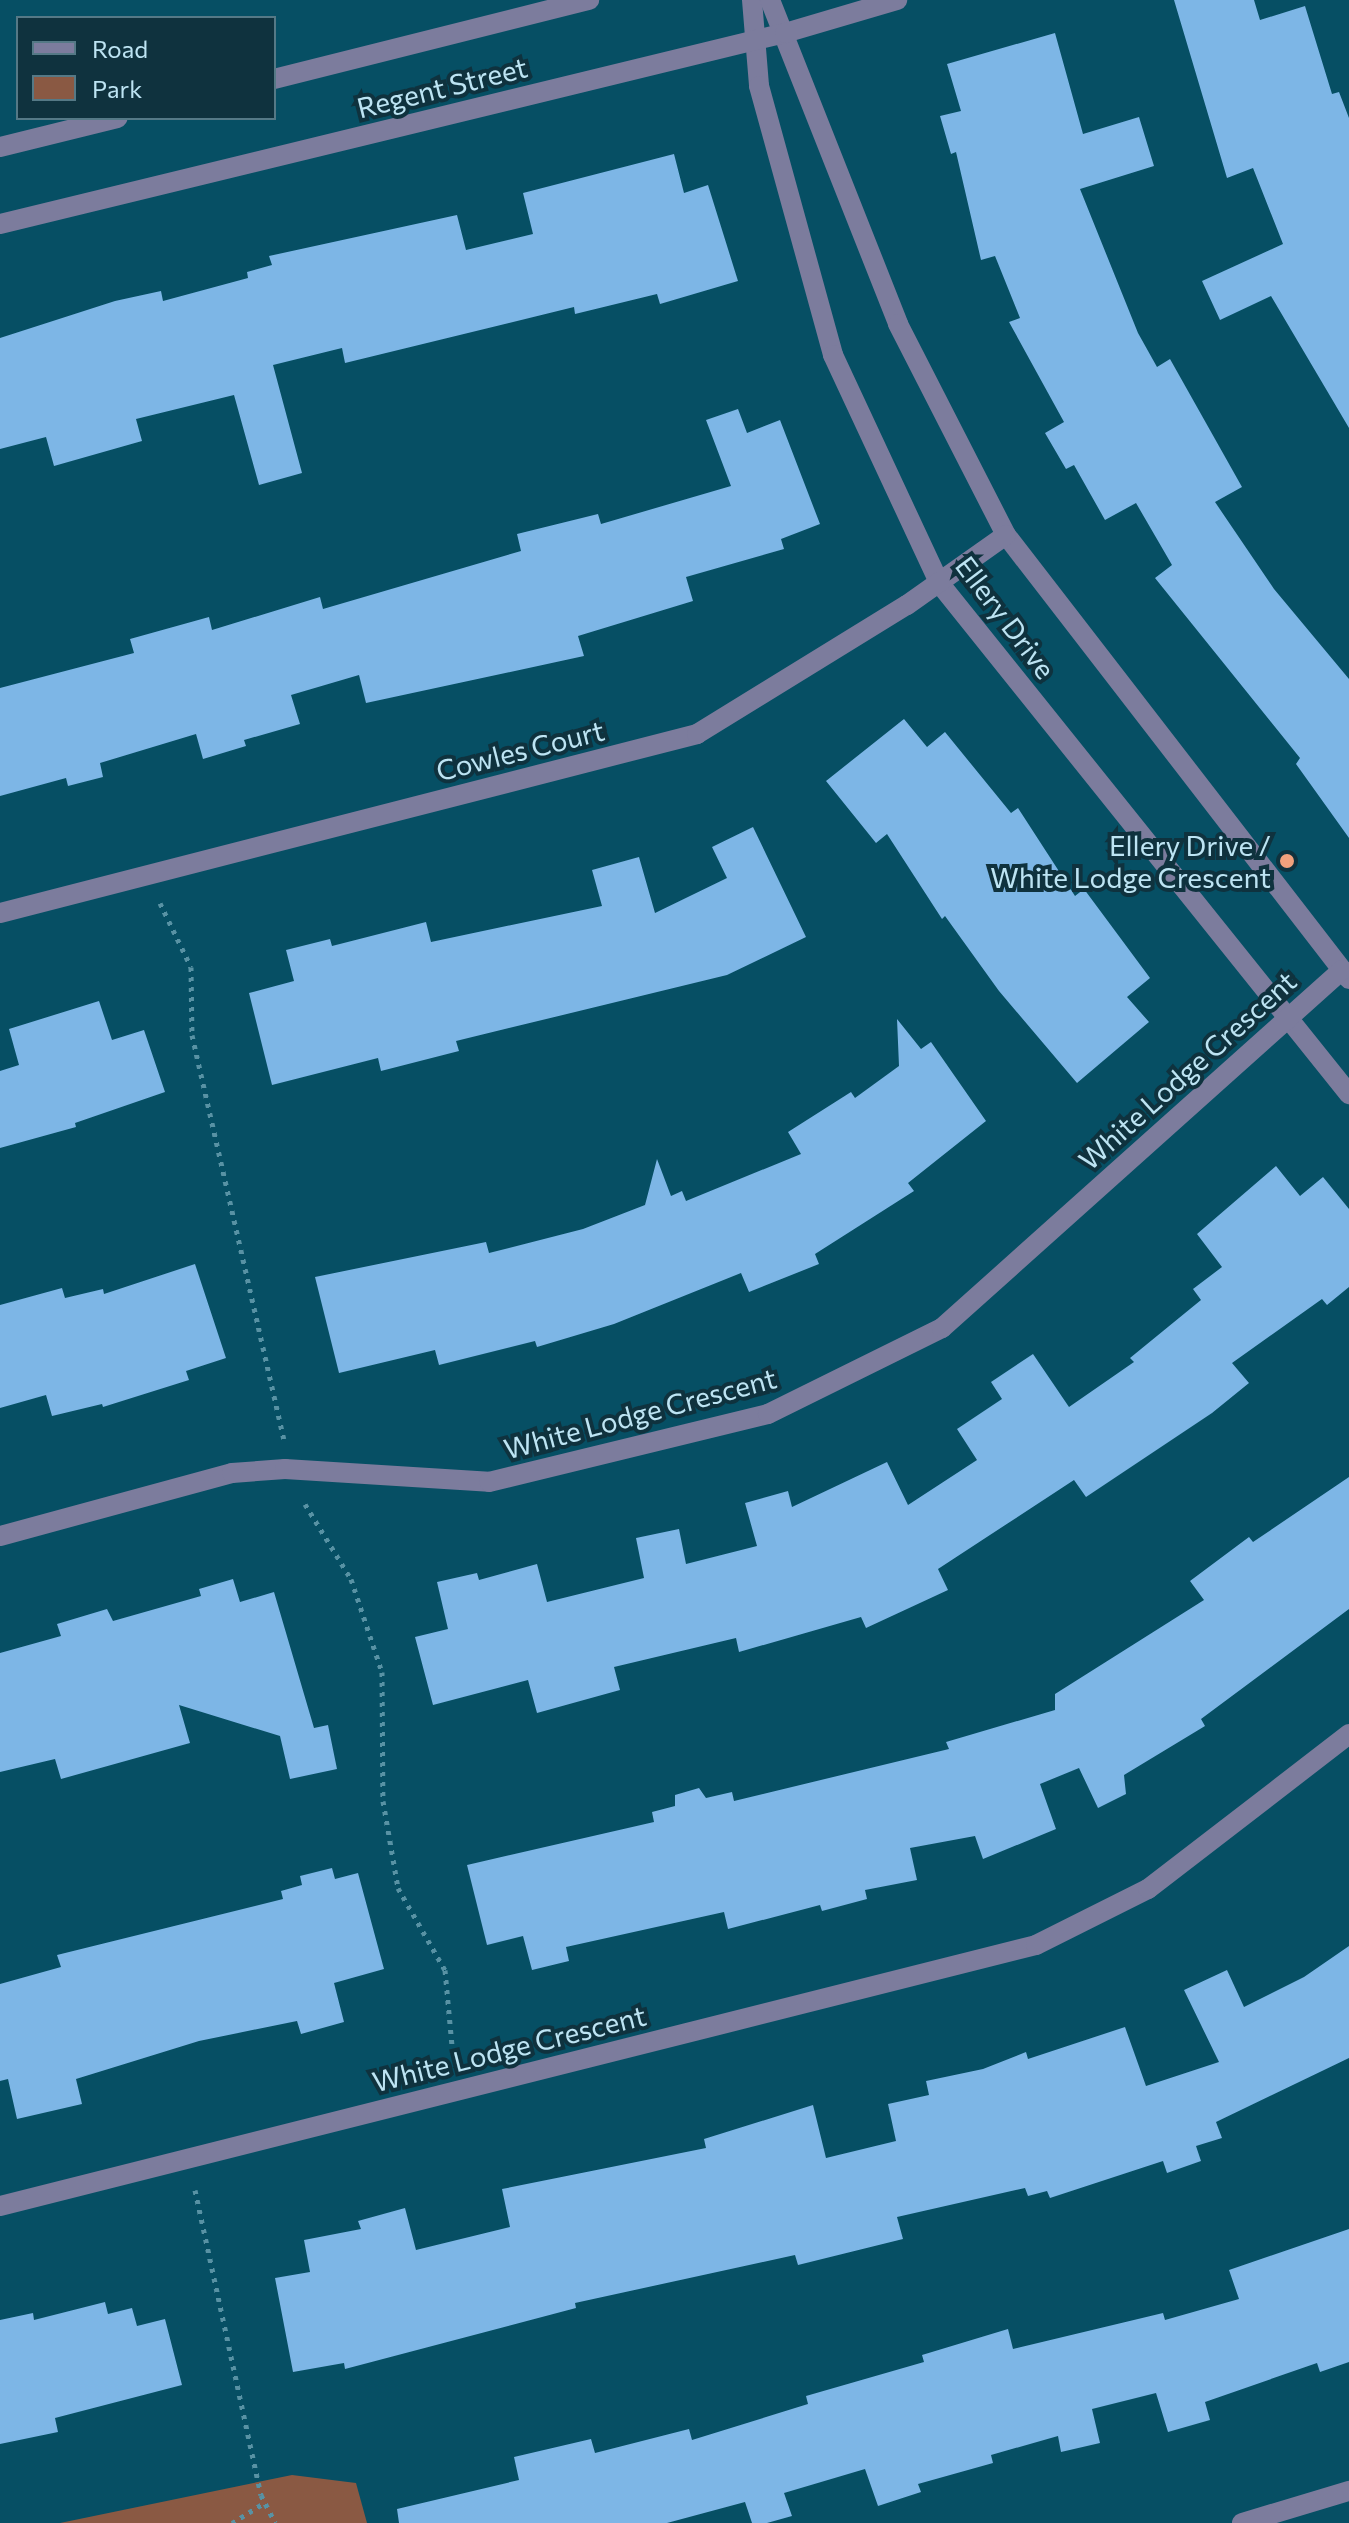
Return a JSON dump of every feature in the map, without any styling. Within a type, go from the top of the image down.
[{"type":"street","name":"Regent Street","points":[[276,78],[589,0]]},
{"type":"street","name":"Ellery Drive","points":[[752,0],[759,86],[833,355],[940,584],[1286,1020],[1349,1094]]},
{"type":"street","name":"Ellery Drive","points":[[770,0],[898,324],[1006,535],[1345,974]]},
{"type":"street","name":"Regent Street","points":[[0,224],[785,33],[897,0]]},
{"type":"street","points":[[0,147],[109,120]]},
{"type":"street","name":"Cowles Court","points":[[0,913],[697,734],[940,584],[1006,535]]},
{"type":"street","name":"White Lodge Crescent","points":[[0,1536],[232,1473],[285,1469],[489,1482],[768,1414],[942,1328],[1286,1020],[1345,974]]},
{"type":"street","name":"White Lodge Crescent","points":[[0,2206],[1036,1945],[1148,1889],[1349,1734]]},
{"type":"street","points":[[1242,2523],[1349,2491]]},
{"type":"path","points":[[188,2158],[265,2502],[275,2523]]},
{"type":"path","points":[[232,2523],[265,2502]]},
{"type":"green space","points":[[292,2475],[356,2483],[367,2523],[60,2523]]},
{"type":"building","points":[[1174,0],[1254,0],[1260,20],[1305,6],[1332,94],[1339,92],[1349,118],[1349,428],[1271,296],[1220,320],[1202,281],[1283,244],[1253,168],[1227,178]]},
{"type":"building","points":[[1055,33],[1083,134],[1139,117],[1154,166],[1080,189],[1138,333],[1157,367],[1170,359],[1242,487],[1215,502],[1274,589],[1349,679],[1349,838],[1296,764],[1300,758],[1155,578],[1172,565],[1136,503],[1105,520],[1074,465],[1066,469],[1045,433],[1064,422],[1009,322],[1020,318],[995,256],[981,260],[956,152],[951,154],[940,116],[961,111],[947,64]]},
{"type":"building","points":[[674,154],[684,193],[708,185],[738,281],[660,304],[657,294],[575,314],[574,307],[345,363],[342,348],[273,365],[302,473],[259,485],[234,395],[136,419],[142,441],[54,466],[46,437],[0,449],[0,338],[115,301],[161,291],[163,301],[248,278],[247,272],[272,265],[269,256],[457,215],[466,250],[533,234],[523,193]]},
{"type":"building","points":[[738,409],[747,433],[780,420],[820,524],[781,539],[784,549],[686,577],[693,601],[578,636],[584,656],[366,703],[359,675],[291,695],[300,724],[244,740],[246,746],[203,759],[196,734],[100,763],[103,777],[68,786],[66,778],[0,796],[0,688],[134,653],[130,639],[209,617],[212,630],[320,597],[323,609],[521,551],[517,534],[598,514],[601,524],[731,486],[706,420]]},
{"type":"building","points":[[904,719],[927,747],[945,732],[1011,813],[1018,808],[1075,896],[1084,889],[1150,978],[1127,997],[1149,1022],[1077,1083],[999,991],[945,916],[942,919],[887,834],[876,843],[826,781]]},
{"type":"building","points":[[753,827],[806,937],[727,975],[456,1041],[459,1051],[381,1071],[378,1058],[272,1085],[249,993],[294,981],[286,950],[330,939],[332,946],[426,922],[431,942],[602,906],[592,870],[639,857],[655,913],[727,878],[712,847]]},
{"type":"building","points":[[99,1001],[112,1040],[144,1030],[165,1092],[75,1123],[76,1127],[0,1148],[0,1071],[19,1065],[9,1029]]},
{"type":"building","points":[[897,1019],[921,1049],[931,1042],[986,1121],[908,1183],[914,1191],[815,1254],[819,1264],[749,1292],[741,1273],[614,1324],[537,1347],[535,1341],[439,1365],[435,1350],[339,1373],[315,1277],[486,1242],[489,1253],[583,1229],[645,1205],[657,1159],[671,1196],[682,1191],[686,1201],[801,1154],[788,1132],[851,1092],[855,1098],[899,1066]]},
{"type":"building","points":[[1276,1166],[1300,1196],[1323,1177],[1349,1209],[1349,1287],[1327,1305],[1322,1299],[1232,1363],[1249,1383],[1212,1413],[1086,1497],[1074,1480],[938,1569],[948,1590],[866,1628],[861,1617],[739,1652],[736,1638],[614,1667],[620,1690],[537,1713],[528,1680],[433,1705],[415,1637],[448,1629],[437,1582],[477,1573],[479,1580],[537,1564],[547,1602],[644,1578],[636,1538],[679,1529],[686,1564],[757,1546],[745,1503],[788,1491],[792,1507],[887,1462],[908,1505],[977,1460],[957,1429],[1002,1399],[991,1382],[1033,1354],[1069,1407],[1134,1362],[1130,1358],[1201,1300],[1193,1289],[1222,1267],[1197,1234]]},
{"type":"building","points":[[195,1264],[226,1358],[186,1371],[189,1380],[103,1407],[102,1404],[52,1416],[46,1395],[0,1408],[0,1305],[62,1288],[65,1298],[103,1289],[104,1294]]},
{"type":"building","points":[[1349,1477],[1349,1609],[1201,1719],[1205,1726],[1124,1775],[1126,1794],[1098,1808],[1079,1768],[1040,1784],[1056,1829],[983,1859],[975,1836],[910,1848],[917,1880],[865,1890],[867,1899],[822,1911],[820,1905],[728,1929],[724,1912],[566,1947],[569,1961],[532,1970],[523,1936],[487,1945],[467,1865],[654,1822],[652,1812],[675,1806],[675,1795],[699,1788],[706,1798],[732,1792],[734,1801],[949,1749],[946,1742],[1055,1710],[1055,1694],[1204,1600],[1190,1581],[1249,1537],[1253,1542]]},
{"type":"building","points":[[233,1579],[240,1602],[274,1592],[314,1728],[328,1725],[337,1769],[290,1779],[280,1736],[179,1705],[190,1743],[61,1779],[55,1759],[0,1772],[0,1653],[61,1636],[57,1624],[107,1609],[113,1621],[201,1596],[199,1589]]},
{"type":"building","points":[[332,1868],[335,1879],[358,1873],[384,1969],[334,1983],[344,2022],[301,2034],[297,2021],[199,2041],[76,2079],[82,2104],[17,2119],[8,2079],[0,2081],[0,1984],[61,1967],[57,1955],[283,1899],[281,1891],[302,1885],[300,1876]]},
{"type":"building","points":[[1349,1946],[1349,2058],[1216,2122],[1222,2138],[1196,2146],[1201,2161],[1167,2173],[1163,2161],[1050,2198],[1047,2191],[1028,2196],[1025,2188],[897,2217],[903,2239],[798,2265],[795,2255],[575,2303],[576,2308],[345,2369],[344,2363],[293,2372],[275,2278],[310,2272],[304,2240],[361,2229],[358,2221],[405,2208],[416,2250],[510,2227],[502,2189],[706,2148],[704,2139],[813,2105],[826,2158],[896,2141],[888,2104],[929,2095],[926,2081],[983,2069],[1026,2052],[1028,2059],[1125,2027],[1146,2086],[1219,2062],[1184,1990],[1227,1970],[1244,2007],[1304,1977]]},
{"type":"building","points":[[1349,2229],[1349,2362],[1320,2372],[1317,2363],[1205,2402],[1210,2420],[1168,2432],[1156,2393],[1092,2409],[1100,2443],[1061,2452],[1058,2436],[991,2455],[993,2463],[918,2484],[921,2492],[878,2506],[865,2469],[784,2493],[792,2516],[767,2523],[752,2523],[745,2502],[667,2523],[399,2523],[397,2509],[519,2480],[514,2457],[591,2439],[595,2453],[689,2429],[692,2440],[808,2404],[806,2396],[924,2362],[922,2355],[1008,2329],[1013,2349],[1163,2313],[1165,2320],[1239,2299],[1229,2270]]},
{"type":"building","points":[[105,2302],[108,2314],[132,2308],[137,2326],[165,2319],[182,2385],[55,2418],[58,2432],[0,2444],[0,2320],[33,2313],[34,2320]]},
{"type":"place","name":"Ellery Drive / White Lodge Crescent","points":[[1287,861]]}]
